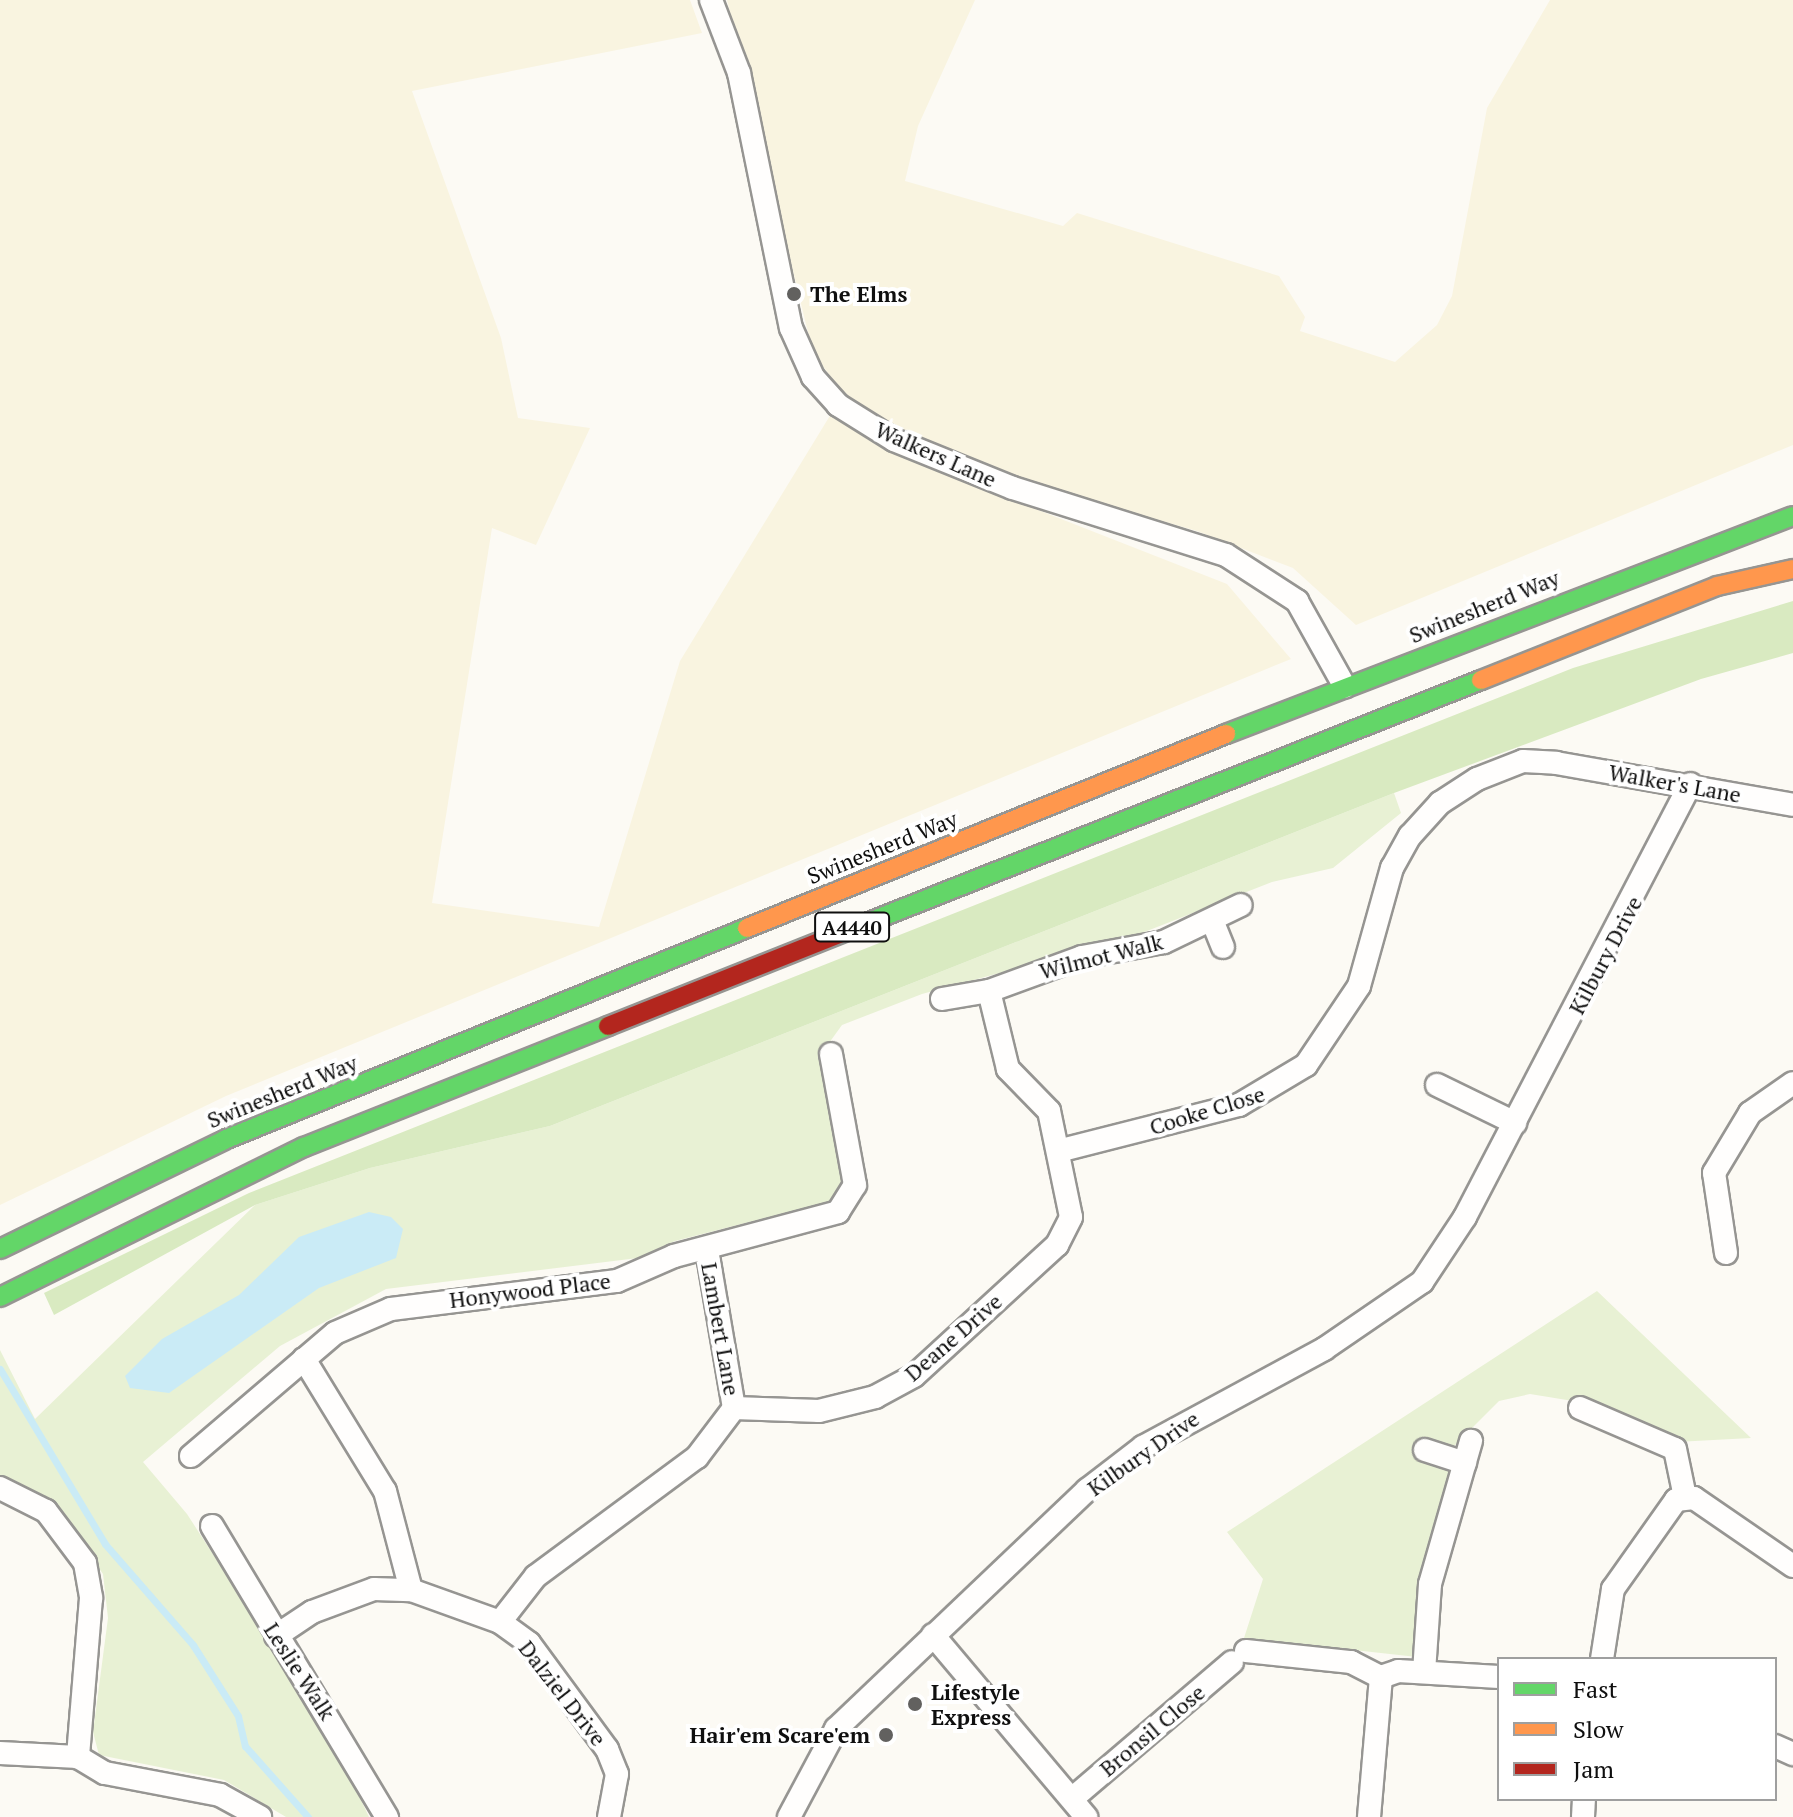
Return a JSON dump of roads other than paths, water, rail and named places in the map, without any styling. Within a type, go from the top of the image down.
[{"type":"highway","name":"Swinesherd Way","points":[[0,1249],[224,1140],[1345,687],[1793,516]]},
{"type":"highway","name":"A4440","points":[[0,1297],[187,1199],[334,1135],[1703,592],[1793,569]]},
{"type":"street","name":"Walkers Lane","points":[[711,0],[739,73],[791,328],[813,377],[838,405],[894,440],[1013,488],[1226,555],[1297,601],[1345,687]]},
{"type":"street","name":"Cooke Close","points":[[1058,1151],[1277,1089],[1340,1022],[1410,836],[1440,803],[1477,779],[1523,761],[1556,763]]},
{"type":"street","name":"Walker's Lane","points":[[1556,763],[1690,784],[1793,805]]},
{"type":"street","name":"Kilbury Drive","points":[[789,1817],[836,1729],[933,1635],[1143,1447],[1324,1349],[1422,1282],[1515,1123],[1690,784]]},
{"type":"street","name":"Wilmot Walk","points":[[942,999],[989,991],[1046,966],[1164,942],[1241,905]]},
{"type":"street","points":[[1212,920],[1223,947]]},
{"type":"street","name":"Deane Drive","points":[[734,1408],[847,1407],[914,1376],[1057,1245],[1071,1217],[1058,1151],[1044,1099],[1008,1069],[989,991]]},
{"type":"street","name":"Honywood Place","points":[[191,1456],[335,1333],[391,1309],[617,1281],[707,1250],[821,1222],[851,1201],[854,1158],[831,1054]]},
{"type":"street","points":[[1726,1253],[1714,1173],[1750,1113],[1793,1083]]},
{"type":"street","points":[[1437,1085],[1515,1123]]},
{"type":"street","name":"Lambert Lane","points":[[707,1250],[734,1408]]},
{"type":"street","points":[[304,1359],[385,1491],[411,1590]]},
{"type":"street","points":[[500,1622],[536,1576],[697,1457],[734,1408]]},
{"type":"street","points":[[1580,1408],[1675,1449],[1685,1497],[1793,1566]]},
{"type":"street","points":[[1424,1672],[1430,1584],[1468,1452],[1425,1450]]},
{"type":"street","points":[[0,1488],[46,1511],[85,1563],[91,1598],[78,1757]]},
{"type":"street","points":[[1602,1657],[1613,1589],[1667,1509],[1685,1497]]},
{"type":"street","name":"Leslie Walk","points":[[212,1526],[387,1817]]},
{"type":"street","name":"Dalziel Drive","points":[[276,1636],[342,1599],[374,1589],[411,1590],[500,1622],[529,1643],[607,1749],[617,1774],[609,1817]]},
{"type":"street","points":[[933,1635],[1079,1808]]},
{"type":"street","name":"Bronsil Close","points":[[1079,1808],[1239,1656],[1351,1662],[1381,1677]]},
{"type":"street","points":[[1369,1817],[1381,1677],[1424,1672],[1497,1677]]},
{"type":"street","points":[[0,1753],[78,1757],[105,1773],[220,1795],[260,1817]]},
{"type":"water","points":[[369,1212],[391,1217],[403,1229],[396,1258],[319,1288],[169,1393],[130,1388],[125,1376],[162,1339],[239,1295],[299,1237]]},
{"type":"waterway","points":[[0,1369],[105,1544],[193,1645],[238,1716],[245,1746],[308,1817]]},
{"type":"place","name":"The Elms","points":[[794,294]]},
{"type":"place","name":"Lifestyle Express","points":[[915,1704]]},
{"type":"place","name":"Hair'em Scare'em","points":[[886,1735]]}]
